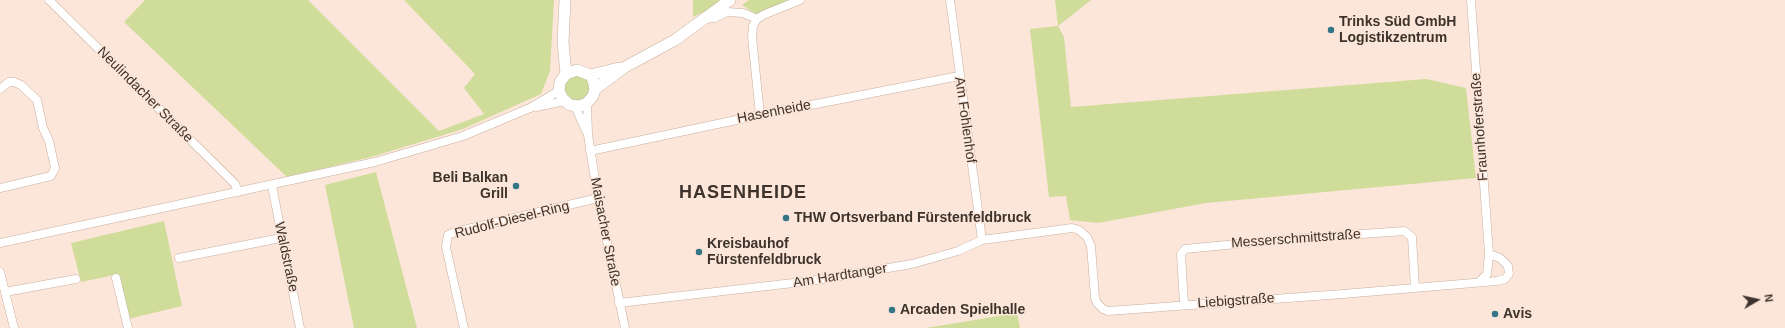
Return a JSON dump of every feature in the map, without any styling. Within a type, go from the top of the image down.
[{"type":"main road","points":[[565,0],[563,42],[566,74]]},
{"type":"main road","points":[[595,89],[625,67],[675,40],[706,19],[730,0]]},
{"type":"main road","points":[[563,42],[579,70]]},
{"type":"main road","points":[[590,75],[625,67]]},
{"type":"main road","points":[[579,70],[590,75],[595,89],[593,96],[587,103],[575,106],[562,96],[560,82],[566,74],[571,71],[579,70]]},
{"type":"street","name":"Neulindacher Straße","points":[[49,0],[235,184],[238,192]]},
{"type":"street","points":[[760,115],[752,37],[753,26],[757,19],[763,15],[800,0]]},
{"type":"street","name":"Am Fohlenhof","points":[[950,0],[982,240]]},
{"type":"street","name":"Fraunhoferstraße","points":[[1471,0],[1490,254],[1487,274],[1479,282]]},
{"type":"street","points":[[706,19],[714,18],[727,12],[742,13],[757,19]]},
{"type":"street","name":"Hasenheide","points":[[590,151],[760,115],[959,76]]},
{"type":"street","points":[[0,89],[9,82],[21,84],[37,100],[43,128],[49,141],[55,168],[51,176],[0,188]]},
{"type":"street","points":[[0,243],[272,186],[390,158],[463,136],[562,96]]},
{"type":"street","name":"Maisacher Straße","points":[[587,103],[590,151],[598,198],[625,328]]},
{"type":"street","name":"Maisacher Straße","points":[[575,106],[588,135]]},
{"type":"street","name":"Waldstraße","points":[[272,186],[281,238],[300,328]]},
{"type":"street","name":"Rudolf-Diesel-Ring","points":[[464,328],[446,247],[448,235],[455,232],[598,198]]},
{"type":"street","name":"Liebigstraße","points":[[1057,230],[1072,228],[1079,230],[1087,237],[1091,246],[1095,298],[1097,303],[1108,311],[1126,311],[1184,304],[1415,288],[1479,282]]},
{"type":"street","name":"Am Hardtanger","points":[[619,303],[771,287],[826,279],[912,264],[958,251],[982,240],[1057,230]]},
{"type":"street","name":"Messerschmittstraße","points":[[1184,304],[1181,254],[1185,249],[1404,231],[1412,237],[1415,288]]},
{"type":"street","points":[[179,258],[281,238]]},
{"type":"street","points":[[1479,282],[1502,280],[1508,274],[1508,266],[1506,263],[1500,258],[1490,254]]},
{"type":"street","points":[[0,272],[14,328]]},
{"type":"street","points":[[116,278],[128,328]]},
{"type":"street","points":[[5,292],[76,279]]},
{"type":"green space","points":[[145,0],[308,0],[439,131],[484,114],[464,88],[475,74],[404,0],[554,0],[550,71],[541,94],[463,129],[371,157],[287,177],[124,22]]},
{"type":"green space","points":[[693,0],[720,0],[712,8],[693,17]]},
{"type":"green space","points":[[749,0],[794,0],[758,15],[742,5]]},
{"type":"green space","points":[[1055,0],[1091,0],[1058,26]]},
{"type":"green space","points":[[1058,26],[1064,37],[1071,107],[1426,79],[1466,88],[1476,178],[1206,203],[1098,223],[1070,220],[1066,196],[1049,197],[1030,29]]},
{"type":"green space","points":[[577,75],[586,79],[590,88],[586,97],[577,101],[568,97],[564,88],[568,79]]},
{"type":"green space","points":[[376,172],[417,328],[354,328],[325,185]]},
{"type":"green space","points":[[164,221],[182,306],[128,319],[119,274],[81,282],[71,243]]},
{"type":"green space","points":[[1017,313],[1020,328],[926,328]]},
{"type":"place","name":"Trinks Süd GmbH Logistikzentrum","points":[[1331,30]]},
{"type":"place","name":"Beli Balkan Grill","points":[[516,186]]},
{"type":"place","name":"THW Ortsverband Fürstenfeldbruck","points":[[786,218]]},
{"type":"place","name":"Kreisbauhof Fürstenfeldbruck","points":[[699,252]]},
{"type":"place","name":"Arcaden Spielhalle","points":[[892,310]]},
{"type":"place","name":"Avis","points":[[1495,314]]},
{"type":"district","name":"HASENHEIDE","points":[[743,193]]}]
